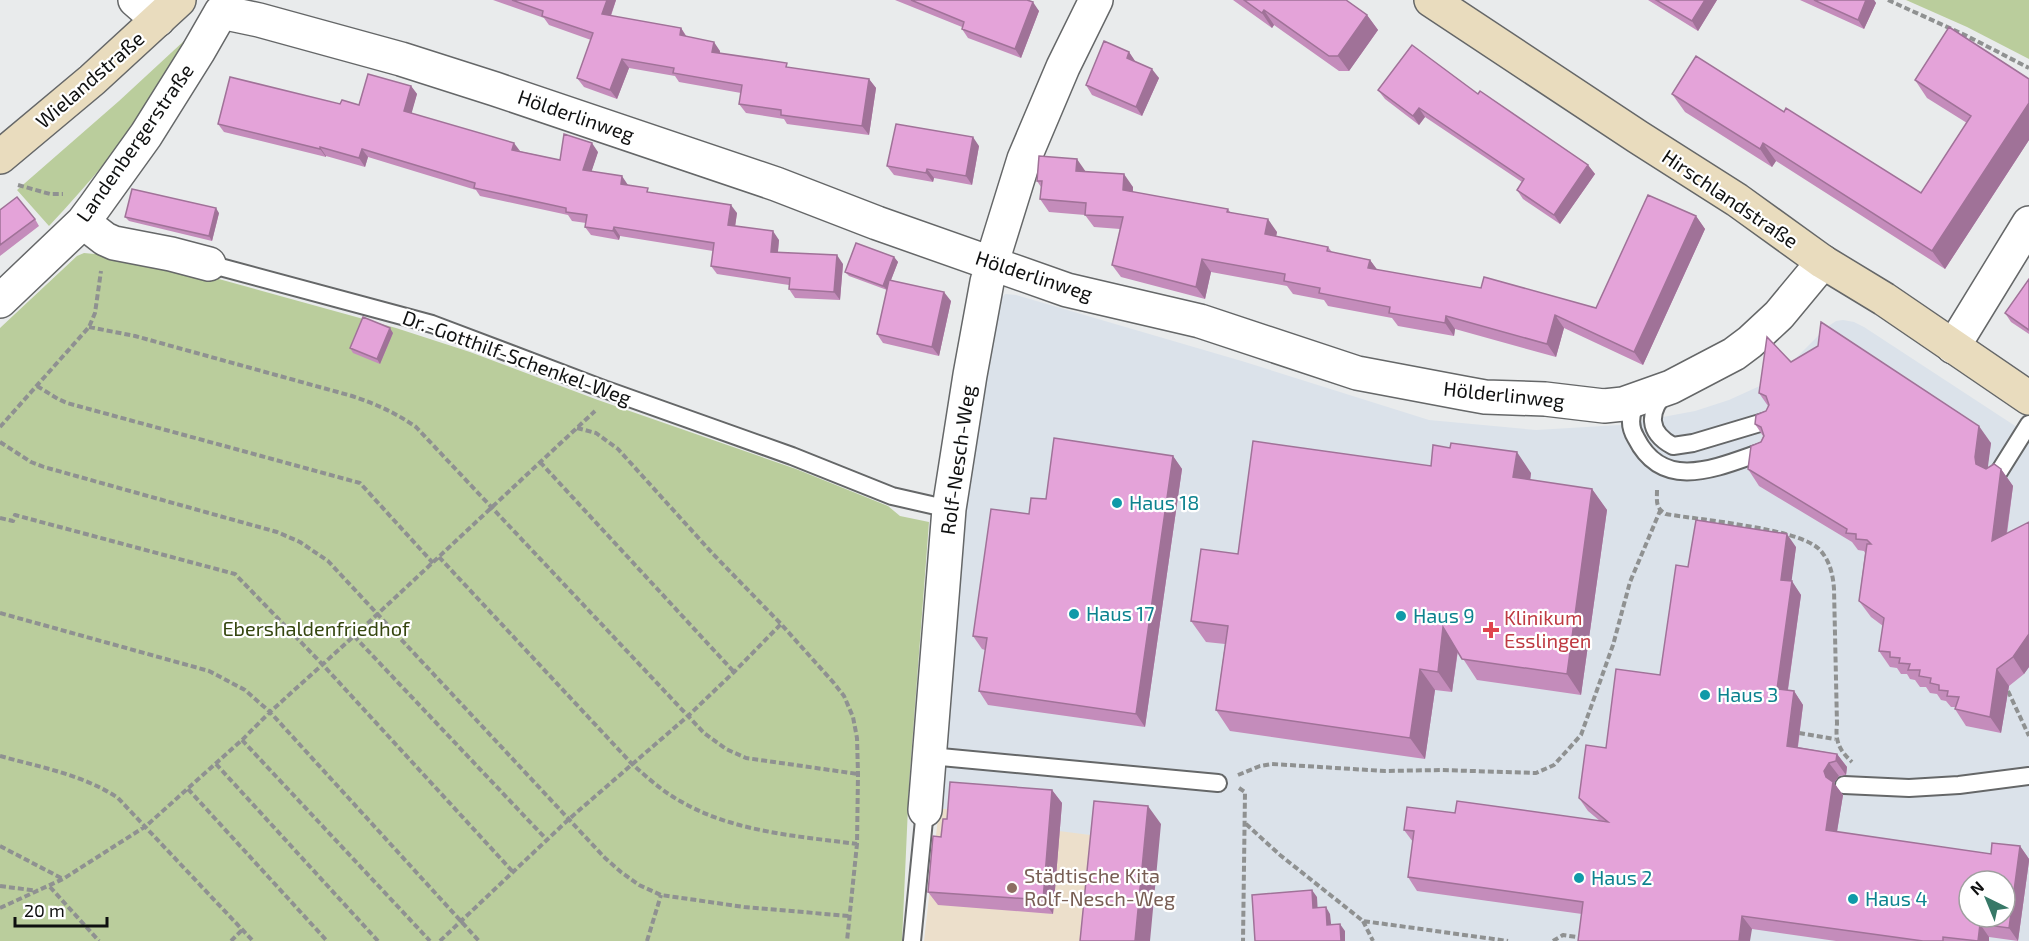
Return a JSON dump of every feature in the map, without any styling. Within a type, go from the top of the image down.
[{"type":"street","name":"Rolf-Nesch-Weg","points":[[925,810],[949,509],[970,375],[992,262],[1024,159],[1094,0]]},
{"type":"street","name":"Hirschlandstraße","points":[[1431,0],[1737,200],[1823,262],[1884,299],[2029,398]]},
{"type":"street","name":"Hölderlinweg","points":[[215,6],[495,88],[776,184],[876,223],[1067,290],[1200,321],[1357,373],[1485,397],[1545,399],[1604,406],[1623,404],[1671,387],[1734,354],[1750,342],[1779,315],[1823,262]]},
{"type":"street","name":"Landenbergerstraße","points":[[0,301],[94,230],[146,135],[198,52],[215,6]]},
{"type":"street","name":"Wielandstraße","points":[[7,170],[157,7]]},
{"type":"street","points":[[1953,347],[2029,223]]},
{"type":"street","name":"Dr.-Gotthilf-Schenkel-Weg","points":[[94,230],[114,243],[209,264]]},
{"type":"lane","name":"Dr.-Gotthilf-Schenkel-Weg","points":[[209,264],[432,324],[601,388],[792,456],[892,496],[949,509]]},
{"type":"lane","points":[[1671,387],[1656,408],[1653,423],[1654,430],[1659,436],[1673,446],[1693,443],[1770,420]]},
{"type":"lane","points":[[1640,398],[1630,419],[1631,428],[1641,446],[1659,465],[1670,470],[1695,472],[1765,451]]},
{"type":"lane","points":[[1997,475],[2029,424]]},
{"type":"lane","points":[[930,756],[1218,783]]},
{"type":"lane","points":[[1851,785],[1909,788],[1959,785],[2029,776]]},
{"type":"lane","name":"Rolf-Nesch-Weg","points":[[912,941],[925,810]]},
{"type":"path","points":[[1888,0],[1967,36],[2029,68]]},
{"type":"path","points":[[7,170],[50,194]]},
{"type":"path","points":[[0,427],[89,327],[95,313],[94,230]]},
{"type":"path","points":[[89,327],[135,336],[377,404],[398,414],[416,427],[704,733],[726,749],[746,758],[858,774]]},
{"type":"path","points":[[37,386],[67,403],[360,483],[433,563]]},
{"type":"path","points":[[0,908],[63,879],[146,826],[242,740],[595,411],[601,388]]},
{"type":"path","points":[[577,428],[596,434],[618,449],[713,554],[781,624],[844,696],[855,727],[858,774],[857,844],[847,941]]},
{"type":"path","points":[[0,442],[31,462],[45,467],[277,532],[315,550],[378,614],[605,858],[639,885],[661,895],[744,907],[849,916]]},
{"type":"path","points":[[540,462],[734,672]]},
{"type":"path","points":[[1659,465],[1657,505],[1660,511],[1686,518],[1780,532],[1804,540],[1820,550],[1827,560],[1833,574],[1834,589],[1838,724],[1835,739],[1845,756],[1855,765],[1851,785]]},
{"type":"path","points":[[1218,783],[1260,766],[1272,764],[1385,771],[1536,773],[1545,770],[1563,756],[1581,735],[1611,653],[1630,582],[1660,511]]},
{"type":"path","points":[[0,518],[13,521],[15,515],[235,574],[323,665],[513,872]]},
{"type":"path","points":[[439,557],[633,765],[657,786],[680,801],[708,814],[771,832],[857,844]]},
{"type":"path","points":[[0,613],[208,671],[245,690],[270,712],[479,941]]},
{"type":"path","points":[[440,941],[569,819],[688,716],[781,624]]},
{"type":"path","points":[[354,636],[547,840]]},
{"type":"path","points":[[2008,691],[2029,736]]},
{"type":"path","points":[[1799,733],[1835,739]]},
{"type":"path","points":[[242,740],[430,941]]},
{"type":"path","points":[[0,756],[80,779],[107,791],[129,808],[253,941]]},
{"type":"path","points":[[216,764],[378,941]]},
{"type":"path","points":[[1218,783],[1242,789],[1245,792],[1244,941]]},
{"type":"path","points":[[188,789],[327,941]]},
{"type":"path","points":[[1245,825],[1363,921],[1373,941]]},
{"type":"path","points":[[0,846],[63,879]]},
{"type":"path","points":[[0,886],[39,891]]},
{"type":"path","points":[[50,886],[99,941]]},
{"type":"path","points":[[647,941],[661,895]]},
{"type":"path","points":[[1363,921],[1508,941]]},
{"type":"path","points":[[231,941],[242,930]]},
{"type":"path","points":[[1553,941],[1563,935],[1592,939]]},
{"type":"shaded area","name":"Klinikum Esslingen","points":[[1005,294],[1016,295],[1245,362],[1429,420],[1536,430],[1620,425],[1695,411],[1729,400],[1775,379],[1827,327],[1836,321],[1854,322],[2029,435],[2029,941],[1089,941],[1098,836],[1059,832],[958,809],[939,809],[960,518],[997,304]]},
{"type":"shaded area","name":"Städtische Kita Rolf-Nesch-Weg","points":[[1062,803],[1059,831],[1098,836],[1089,941],[924,941],[939,809]]},
{"type":"green space","points":[[1906,0],[2029,0],[2029,59],[1967,27]]},
{"type":"green space","points":[[185,40],[165,79],[137,122],[49,226],[17,190]]},
{"type":"green space","name":"Ebershaldenfriedhof","points":[[84,253],[116,256],[208,276],[396,328],[470,352],[598,400],[796,469],[888,506],[900,516],[929,522],[909,785],[902,941],[0,941],[0,328],[77,256]]},
{"type":"building","points":[[512,0],[607,0],[602,14],[681,28],[680,35],[714,42],[712,52],[787,63],[786,67],[869,79],[862,126],[781,115],[781,110],[739,104],[742,85],[673,73],[674,68],[622,59],[610,90],[577,78],[593,33],[542,16],[543,11]]},
{"type":"building","points":[[911,0],[1027,0],[1033,2],[1015,49],[962,29],[964,22]]},
{"type":"building","points":[[1244,0],[1346,0],[1367,15],[1338,56],[1329,56],[1264,10],[1262,13]]},
{"type":"building","points":[[1656,0],[1705,0],[1692,21]]},
{"type":"building","points":[[1814,0],[1866,0],[1858,20]]},
{"type":"building","points":[[1949,27],[2029,79],[2029,103],[1932,251],[1763,143],[1760,149],[1672,94],[1696,56],[1784,112],[1786,108],[1921,193],[1971,116],[1915,80]]},
{"type":"building","points":[[1104,41],[1129,52],[1127,58],[1152,69],[1136,107],[1086,85]]},
{"type":"building","points":[[1412,45],[1478,94],[1480,91],[1588,165],[1554,215],[1517,190],[1524,179],[1419,108],[1413,116],[1378,90]]},
{"type":"building","points":[[368,74],[411,86],[404,111],[514,143],[512,150],[560,160],[564,134],[592,143],[583,170],[622,176],[621,184],[648,188],[647,192],[731,205],[728,225],[773,231],[771,252],[837,255],[834,292],[789,289],[790,278],[711,266],[714,243],[614,227],[613,231],[585,227],[587,215],[566,212],[566,208],[474,188],[475,183],[362,149],[359,158],[218,124],[230,77],[340,104],[342,100],[359,105]]},
{"type":"building","points":[[896,124],[973,137],[966,176],[927,169],[926,173],[887,166]]},
{"type":"building","points":[[1039,156],[1077,159],[1076,171],[1124,174],[1123,190],[1228,209],[1227,212],[1268,219],[1265,234],[1328,247],[1327,251],[1370,260],[1368,268],[1481,288],[1484,277],[1596,308],[1648,195],[1696,216],[1634,352],[1555,315],[1547,344],[1446,316],[1445,323],[1389,313],[1390,307],[1319,293],[1320,288],[1284,281],[1285,274],[1202,259],[1196,287],[1112,265],[1123,217],[1085,215],[1086,203],[1040,199],[1042,181],[1037,181]]},
{"type":"building","points":[[132,189],[216,208],[209,236],[125,217]]},
{"type":"building","points":[[17,197],[35,219],[0,245],[0,210]]},
{"type":"building","points":[[856,243],[894,257],[883,286],[845,272]]},
{"type":"building","points":[[2029,279],[2029,330],[2005,313]]},
{"type":"building","points":[[889,280],[944,292],[932,347],[877,334]]},
{"type":"building","points":[[363,317],[390,328],[377,359],[350,348]]},
{"type":"building","points":[[1821,322],[1979,426],[1976,464],[1986,469],[1994,464],[2001,469],[1992,541],[2029,522],[2029,634],[2013,657],[1997,669],[1990,717],[1955,709],[1959,697],[1947,696],[1948,691],[1939,690],[1939,685],[1930,683],[1931,678],[1919,676],[1920,670],[1908,670],[1910,664],[1899,663],[1900,658],[1890,657],[1890,652],[1879,651],[1884,618],[1859,601],[1867,544],[1871,544],[1867,540],[1856,539],[1856,534],[1846,533],[1847,529],[1748,469],[1751,446],[1761,442],[1764,436],[1761,427],[1755,424],[1756,415],[1766,411],[1769,405],[1766,396],[1759,393],[1767,337],[1791,362],[1818,346]]},
{"type":"building","name":"Haus 17","points":[[1054,438],[1173,456],[1136,714],[979,691],[987,638],[973,636],[991,509],[1029,514],[1031,498],[1046,499]]},
{"type":"building","name":"Haus 9","points":[[1253,441],[1431,466],[1433,445],[1450,448],[1451,443],[1517,452],[1513,477],[1592,489],[1567,674],[1462,659],[1443,627],[1438,672],[1420,669],[1410,738],[1216,710],[1228,626],[1191,621],[1201,549],[1238,554]]},
{"type":"building","points":[[1696,520],[1787,534],[1781,580],[1792,581],[1777,689],[1794,691],[1787,746],[1837,754],[1836,761],[1829,763],[1824,771],[1826,777],[1833,782],[1826,830],[1991,854],[1992,843],[2020,846],[2017,869],[1957,869],[1957,929],[1979,929],[1978,941],[1943,937],[1943,941],[1923,941],[1742,916],[1739,941],[1578,941],[1583,902],[1408,877],[1414,831],[1404,830],[1407,807],[1455,813],[1457,801],[1608,822],[1579,798],[1586,745],[1606,748],[1616,669],[1660,675],[1676,565],[1688,567]]},
{"type":"building","name":"Städtische Kita Rolf-Nesch-Weg","points":[[950,782],[1052,790],[1043,900],[928,892],[933,836],[941,837],[943,819],[947,819]]},
{"type":"building","points":[[1094,801],[1148,806],[1135,941],[1080,941]]},
{"type":"building","points":[[1312,890],[1313,908],[1326,907],[1327,925],[1340,924],[1341,941],[1255,941],[1252,895]]},
{"type":"place","name":"Haus 18","points":[[1117,503]]},
{"type":"place","name":"Haus 17","points":[[1074,614]]},
{"type":"place","name":"Haus 9","points":[[1401,616]]},
{"type":"place","name":"Klinikum Esslingen","points":[[1491,630]]},
{"type":"place","name":"Haus 3","points":[[1705,695]]},
{"type":"place","name":"Haus 2","points":[[1579,878]]},
{"type":"place","name":"Städtische Kita Rolf-Nesch-Weg","points":[[1012,888]]},
{"type":"place","name":"Haus 4","points":[[1853,899]]}]
